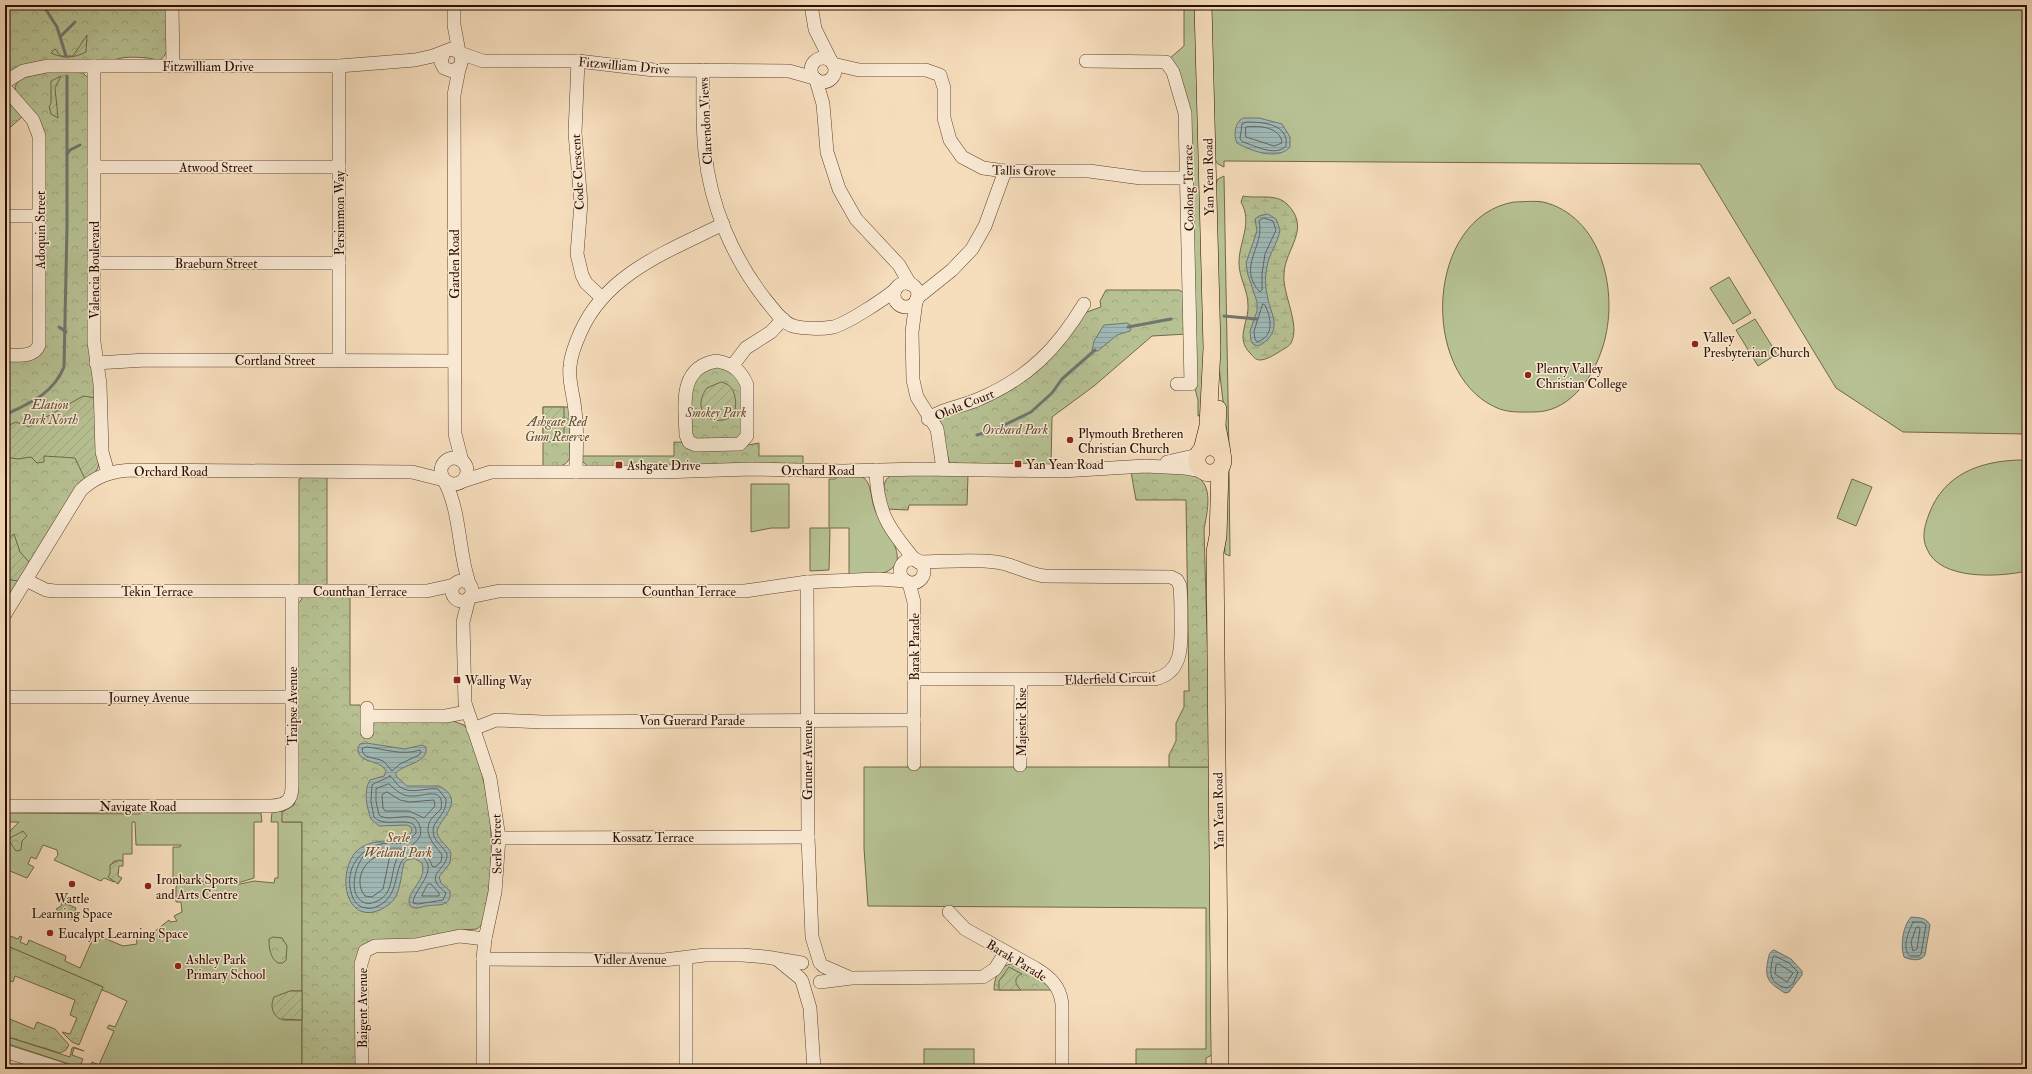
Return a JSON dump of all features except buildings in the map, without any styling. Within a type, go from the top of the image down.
[{"type":"main road","name":"Yan Yean Road","points":[[1203,5],[1212,348],[1208,426],[1208,462],[1218,536],[1215,552],[1220,1069]]},
{"type":"street","points":[[172,5],[173,66]]},
{"type":"street","points":[[454,5],[454,25],[462,62],[452,68],[441,62],[454,25]]},
{"type":"street","points":[[811,5],[812,21],[832,70],[823,104]]},
{"type":"street","points":[[818,37],[815,62],[811,71],[823,104],[825,141],[831,168],[837,184],[856,219],[890,256],[903,287]]},
{"type":"street","points":[[444,52],[451,49],[459,53]]},
{"type":"street","name":"Fitzwilliam Drive","points":[[5,82],[15,75],[28,70],[56,66],[339,66],[415,60],[444,52]]},
{"type":"street","name":"Fitzwilliam Drive","points":[[459,53],[483,60]]},
{"type":"street","points":[[815,62],[823,58],[832,70]]},
{"type":"street","name":"Fitzwilliam Drive","points":[[415,60],[452,68],[483,60],[578,61],[654,70],[789,71],[815,79]]},
{"type":"street","name":"Code Crescent","points":[[578,61],[575,133],[581,203],[577,254],[582,275],[586,283],[602,298]]},
{"type":"street","name":"Coolong Terrace","points":[[1086,61],[1160,61],[1169,64],[1185,113],[1191,384],[1177,384]]},
{"type":"street","name":"Fitzwilliam Drive","points":[[789,71],[815,62]]},
{"type":"street","name":"Valencia Boulevard","points":[[94,66],[94,342],[100,384],[102,452],[108,473]]},
{"type":"street","name":"Persimmon Way","points":[[339,66],[339,360]]},
{"type":"street","name":"Garden Road","points":[[452,68],[454,95],[455,434],[463,462]]},
{"type":"street","name":"Clarendon Views","points":[[702,70],[705,153],[711,189],[723,224],[748,275],[783,319],[793,326],[833,327],[872,307]]},
{"type":"street","points":[[815,79],[825,82],[832,70]]},
{"type":"street","name":"Tallis Grove","points":[[832,70],[926,70],[940,75],[944,88],[946,130],[955,149],[972,164],[1000,171],[1089,171],[1141,178],[1187,178]]},
{"type":"street","name":"Adoquin Street","points":[[5,88],[30,116],[38,130],[40,142],[39,345],[35,352],[31,354],[5,355]]},
{"type":"street","name":"Atwood Street","points":[[94,167],[339,166]]},
{"type":"street","points":[[872,307],[910,306],[952,270],[972,249],[985,226],[994,200],[1000,171]]},
{"type":"street","points":[[5,216],[39,216]]},
{"type":"street","points":[[576,472],[575,411],[569,379],[569,367],[574,349],[583,327],[602,298],[625,276],[639,267],[723,224]]},
{"type":"street","name":"Braeburn Street","points":[[94,263],[339,263]]},
{"type":"street","points":[[872,307],[903,287],[942,277]]},
{"type":"street","points":[[903,287],[917,290],[912,332],[912,380],[917,397],[928,416],[938,469]]},
{"type":"street","points":[[903,287],[895,298],[901,306],[912,332]]},
{"type":"street","name":"Olola Court","points":[[928,416],[989,395],[1027,372],[1056,345],[1087,303]]},
{"type":"street","points":[[733,365],[746,348],[771,332],[783,319]]},
{"type":"street","name":"Cortland Street","points":[[96,363],[120,361],[454,361]]},
{"type":"street","points":[[717,361],[733,365],[744,377],[748,392],[746,440],[736,445],[691,444],[687,439],[685,425],[686,391],[690,376],[695,370],[708,363],[717,361]]},
{"type":"street","name":"Garden Road","points":[[445,461],[455,434]]},
{"type":"street","points":[[454,504],[467,471],[463,462],[452,458],[445,461],[441,470],[445,481],[454,485],[462,481]]},
{"type":"street","name":"Orchard Road","points":[[412,472],[445,461]]},
{"type":"street","name":"Orchard Road","points":[[463,462],[491,472]]},
{"type":"street","name":"Orchard Road","points":[[462,481],[491,472],[938,469],[1062,471],[1208,462]]},
{"type":"street","name":"Orchard Road","points":[[5,614],[81,490],[89,483],[108,473],[132,470],[412,472],[445,481]]},
{"type":"street","points":[[876,470],[876,491],[880,507],[887,523],[898,539],[915,573],[901,576],[898,539]]},
{"type":"street","name":"Serle Street","points":[[445,481],[454,504],[461,538],[464,691],[467,712],[490,778],[499,838],[495,892],[485,939],[483,959],[483,1069]]},
{"type":"street","name":"Elderfield Circuit","points":[[914,679],[1148,680],[1166,675],[1175,666],[1181,650],[1179,582],[1174,578],[1167,576],[1044,576],[1024,572],[1013,566],[995,562],[950,561],[915,573]]},
{"type":"street","name":"Counthan Terrace","points":[[878,579],[901,567]]},
{"type":"street","name":"Counthan Terrace","points":[[292,591],[738,591],[807,582],[878,579],[915,573]]},
{"type":"street","name":"Barak Parade","points":[[914,764],[915,573]]},
{"type":"street","name":"Tekin Terrace","points":[[26,580],[46,590],[55,591],[292,591]]},
{"type":"street","name":"Gruner Avenue","points":[[807,582],[808,837],[812,937],[821,964]]},
{"type":"street","name":"Traipse Avenue","points":[[271,806],[288,802],[292,793],[292,591]]},
{"type":"street","name":"Majestic Rise","points":[[1020,765],[1021,680]]},
{"type":"street","name":"Journey Avenue","points":[[5,697],[292,697]]},
{"type":"street","points":[[367,732],[368,712],[446,716],[467,712]]},
{"type":"street","name":"Von Guerard Parade","points":[[473,729],[489,722],[504,720],[543,722],[914,720]]},
{"type":"street","name":"Navigate Road","points":[[5,806],[271,806]]},
{"type":"street","name":"Kossatz Terrace","points":[[499,838],[808,837]]},
{"type":"street","name":"Barak Parade","points":[[950,912],[965,929],[1046,975],[1059,991],[1062,1004],[1062,1069]]},
{"type":"street","name":"Baigent Avenue","points":[[362,1069],[361,964],[365,951],[375,946],[416,945],[460,936],[485,939]]},
{"type":"street","name":"Gruner Avenue","points":[[804,962],[812,937]]},
{"type":"street","points":[[777,959],[810,985],[852,978],[983,978],[995,969],[1005,953]]},
{"type":"street","name":"Vidler Avenue","points":[[483,959],[664,960],[705,955],[742,955],[804,962]]},
{"type":"street","points":[[686,958],[686,1069]]},
{"type":"street","points":[[814,1069],[810,1008],[799,970],[804,962],[814,960],[852,978]]},
{"type":"street","points":[[810,1008],[819,983],[824,976],[821,964]]},
{"type":"street","points":[[5,1051],[61,1069]]},
{"type":"green space","points":[[5,5],[167,5],[167,51],[163,58],[158,60],[139,57],[124,58],[5,76]]},
{"type":"green space","points":[[1184,5],[1196,5],[1202,217],[1205,415],[1198,416],[1198,400],[1195,389],[1191,173],[1170,58],[1184,46]]},
{"type":"green space","points":[[1209,5],[2027,5],[2027,434],[1903,432],[1836,388],[1700,164],[1224,161],[1224,167],[1218,164],[1214,158]]},
{"type":"green space","points":[[87,35],[86,52],[77,56],[69,57],[60,56],[51,53],[55,49],[61,56],[73,56]]},
{"type":"green space","name":"Elation Park North","points":[[54,71],[83,73],[88,78],[89,346],[94,383],[98,466],[5,604],[5,361],[31,360],[40,355],[43,351],[45,145],[16,93],[15,86],[21,78]]},
{"type":"green space","points":[[61,76],[55,88],[58,118],[51,114],[49,106],[51,104],[51,81]]},
{"type":"green space","points":[[5,97],[23,116],[5,132]]},
{"type":"green space","points":[[1224,176],[1229,453],[1219,367],[1215,186],[1218,179]]},
{"type":"green space","points":[[1243,196],[1272,197],[1283,201],[1294,213],[1297,222],[1295,239],[1285,265],[1284,274],[1284,282],[1293,319],[1293,336],[1291,343],[1287,347],[1262,360],[1254,358],[1246,347],[1243,336],[1248,311],[1248,300],[1239,268],[1246,225],[1246,217],[1241,202]]},
{"type":"green space","points":[[1514,202],[1543,202],[1567,212],[1583,227],[1595,245],[1603,265],[1608,287],[1609,310],[1607,332],[1597,363],[1584,384],[1576,393],[1557,407],[1545,411],[1518,412],[1504,410],[1495,407],[1470,389],[1454,362],[1444,331],[1443,297],[1449,264],[1463,235],[1485,214]]},
{"type":"green space","points":[[1729,277],[1751,313],[1733,324],[1710,288]]},
{"type":"green space","name":"Orchard Park","points":[[1106,290],[1179,290],[1186,294],[1187,334],[1152,336],[1094,386],[1052,417],[1051,466],[952,464],[949,462],[940,422],[941,418],[998,395],[1084,313],[1101,307],[1100,301]]},
{"type":"green space","points":[[1755,319],[1777,354],[1758,366],[1736,330]]},
{"type":"green space","name":"Smokey Park","points":[[723,366],[741,382],[744,429],[739,439],[694,439],[689,428],[690,389],[702,370]]},
{"type":"green space","points":[[721,382],[728,385],[732,389],[735,397],[735,409],[730,417],[723,420],[715,420],[707,416],[702,410],[701,400],[707,388]]},
{"type":"green space","points":[[83,396],[96,398],[99,463],[96,471],[92,475],[85,479],[75,458],[44,456],[44,462],[37,463],[31,457],[18,459],[5,457],[5,427],[16,422],[29,427]]},
{"type":"green space","name":"Ashgate Red Gum Reserve","points":[[543,407],[570,407],[570,457],[566,463],[555,467],[543,467]]},
{"type":"green space","points":[[543,407],[564,407],[564,441],[543,442]]},
{"type":"green space","points":[[674,442],[748,445],[759,443],[759,456],[803,456],[803,466],[588,466],[583,462],[581,456],[674,456]]},
{"type":"green space","points":[[2020,460],[2027,461],[2027,571],[2002,575],[1987,575],[1957,572],[1944,567],[1934,559],[1927,549],[1924,540],[1926,522],[1936,500],[1944,489],[1965,472],[1991,463]]},
{"type":"green space","points":[[1229,469],[1230,556],[1225,554],[1223,516],[1226,471]]},
{"type":"green space","points":[[1184,471],[1199,478],[1204,483],[1208,496],[1204,530],[1211,767],[1169,767],[1169,755],[1176,741],[1176,723],[1184,707],[1184,691],[1189,691],[1186,500],[1136,500],[1131,472]]},
{"type":"green space","points":[[892,475],[968,475],[967,505],[909,505],[908,510],[886,509],[884,485],[885,481]]},
{"type":"green space","points":[[327,476],[327,586],[299,586],[299,479],[304,477]]},
{"type":"green space","points":[[839,476],[861,476],[868,482],[873,506],[896,548],[897,562],[888,571],[876,575],[849,576],[849,528],[830,528],[829,570],[810,571],[810,528],[829,528],[829,479],[835,479]]},
{"type":"green space","points":[[1852,479],[1872,487],[1856,526],[1837,518]]},
{"type":"green space","points":[[751,484],[789,484],[789,528],[771,528],[751,532]]},
{"type":"green space","points":[[14,534],[20,552],[30,563],[19,581],[5,579],[5,541]]},
{"type":"green space","name":"Serle Wetland Park","points":[[350,596],[350,705],[360,705],[362,713],[373,734],[374,722],[453,721],[464,725],[470,737],[483,777],[491,830],[491,866],[484,917],[482,924],[477,929],[462,930],[429,938],[367,944],[357,1069],[302,1069],[302,822],[282,822],[282,812],[294,805],[297,794],[298,604],[303,597]]},
{"type":"green space","points":[[864,767],[1211,767],[1212,1055],[1206,1058],[1206,1064],[1210,1065],[1211,1069],[1136,1069],[1136,1049],[1206,1049],[1206,908],[868,906],[864,848]]},
{"type":"green space","points":[[144,811],[153,813],[261,813],[262,822],[254,822],[254,878],[241,882],[173,882],[173,847],[180,847],[181,845],[136,845],[135,822],[132,822],[132,854],[123,854],[123,861],[114,861],[110,866],[114,882],[104,878],[101,881],[54,860],[58,855],[57,850],[43,845],[36,859],[31,857],[28,864],[34,867],[27,878],[5,869],[5,843],[9,833],[19,822],[5,822],[5,813],[139,814]]},
{"type":"green space","points":[[283,811],[282,822],[302,822],[302,991],[290,991],[283,1020],[302,1020],[302,1069],[91,1069],[92,1062],[99,1065],[114,1031],[107,1028],[109,1025],[115,1027],[127,1001],[102,990],[103,987],[5,945],[5,934],[18,939],[20,936],[22,937],[20,942],[27,945],[29,940],[66,956],[65,961],[80,968],[91,943],[97,935],[123,946],[137,944],[136,935],[155,934],[154,932],[169,920],[170,922],[177,921],[174,916],[182,912],[181,902],[176,902],[176,887],[178,884],[240,884],[254,881],[274,883],[275,878],[278,878],[278,822],[271,822],[272,812]]},
{"type":"green space","points":[[23,831],[27,836],[22,841],[21,850],[16,851],[10,842],[10,838]]},
{"type":"green space","points":[[119,860],[123,861],[123,866],[119,866],[118,876],[122,878],[118,884],[108,877],[110,874],[110,865]]},
{"type":"green space","points":[[62,902],[76,908],[72,920],[58,914],[59,911],[56,909],[61,906]]},
{"type":"green space","points":[[273,937],[282,938],[287,946],[286,960],[283,963],[278,963],[272,956],[269,939]]},
{"type":"green space","points":[[5,945],[103,987],[79,1045],[72,1042],[62,1032],[70,1034],[77,1018],[70,1015],[75,1000],[15,976],[13,982],[8,980],[10,974],[5,971]]},
{"type":"green space","points":[[1010,964],[1015,964],[1043,979],[1053,990],[994,990],[995,980],[1002,968]]},
{"type":"green space","points":[[1009,967],[1022,974],[1016,979],[1017,986],[1021,990],[999,990],[999,981]]},
{"type":"green space","points":[[290,991],[302,991],[302,1020],[280,1019],[272,1010],[274,997]]},
{"type":"green space","points":[[5,1017],[34,1029],[37,1022],[55,1029],[69,1045],[66,1050],[60,1053],[5,1036]]},
{"type":"green space","points":[[5,1036],[70,1057],[72,1048],[74,1047],[84,1051],[74,1048],[72,1055],[83,1059],[81,1064],[75,1069],[72,1065],[5,1043]]},
{"type":"green space","points":[[924,1049],[974,1049],[974,1069],[924,1069]]},
{"type":"water","points":[[1243,118],[1259,118],[1282,124],[1290,137],[1290,147],[1285,151],[1272,154],[1250,149],[1237,143],[1235,136],[1236,129],[1238,122]]},
{"type":"water","points":[[1268,214],[1276,219],[1280,230],[1266,270],[1266,291],[1273,318],[1274,329],[1265,342],[1257,346],[1251,341],[1250,331],[1257,311],[1257,302],[1248,275],[1246,263],[1257,231],[1255,219],[1259,216]]},
{"type":"water","points":[[1127,323],[1132,326],[1130,331],[1117,335],[1098,351],[1092,351],[1094,341],[1104,325]]},
{"type":"water","points":[[366,743],[405,749],[422,745],[426,747],[424,757],[399,770],[396,773],[396,776],[407,786],[439,786],[447,792],[451,798],[449,811],[438,828],[437,833],[451,853],[450,863],[439,877],[441,883],[450,891],[449,900],[446,903],[418,908],[410,906],[410,896],[422,875],[423,869],[422,863],[414,858],[407,860],[404,863],[398,892],[395,898],[385,907],[380,910],[367,913],[357,909],[350,901],[346,878],[348,865],[354,855],[362,847],[368,844],[373,842],[407,838],[412,831],[411,827],[407,825],[379,826],[371,819],[366,800],[368,784],[370,780],[384,776],[386,771],[379,764],[361,757],[358,747],[360,744]]},
{"type":"water","points":[[1911,917],[1924,919],[1930,925],[1925,955],[1918,960],[1912,960],[1904,957],[1902,947],[1904,930]]},
{"type":"water","points":[[1774,950],[1791,959],[1802,971],[1802,975],[1789,992],[1785,993],[1775,986],[1767,976],[1769,955]]},
{"type":"waterway","points":[[43,5],[57,27],[66,56]]},
{"type":"waterway","points":[[61,36],[75,22]]},
{"type":"waterway","points":[[5,415],[40,397],[54,384],[64,367],[67,226],[67,76]]},
{"type":"waterway","points":[[67,154],[70,150],[80,145]]},
{"type":"waterway","points":[[1224,316],[1257,319]]},
{"type":"waterway","points":[[1128,327],[1171,319]]},
{"type":"waterway","points":[[59,327],[66,332]]},
{"type":"waterway","points":[[977,435],[994,430],[1031,412],[1052,393],[1062,379],[1095,350]]},
{"type":"place","name":"Valley Presbyterian Church","points":[[1695,344]]},
{"type":"place","name":"Plenty Valley Christian College","points":[[1528,375]]},
{"type":"place","name":"Plymouth Bretheren Christian Church","points":[[1070,440]]},
{"type":"place","name":"Yan Yean Road","points":[[1018,464]]},
{"type":"place","name":"Ashgate Drive","points":[[619,465]]},
{"type":"place","name":"Walling Way","points":[[457,680]]},
{"type":"place","name":"Wattle Learning Space","points":[[72,884]]},
{"type":"place","name":"Ironbark Sports and Arts Centre","points":[[148,886]]},
{"type":"place","name":"Eucalypt Learning Space","points":[[50,933]]},
{"type":"place","name":"Ashley Park Primary School","points":[[178,966]]}]
